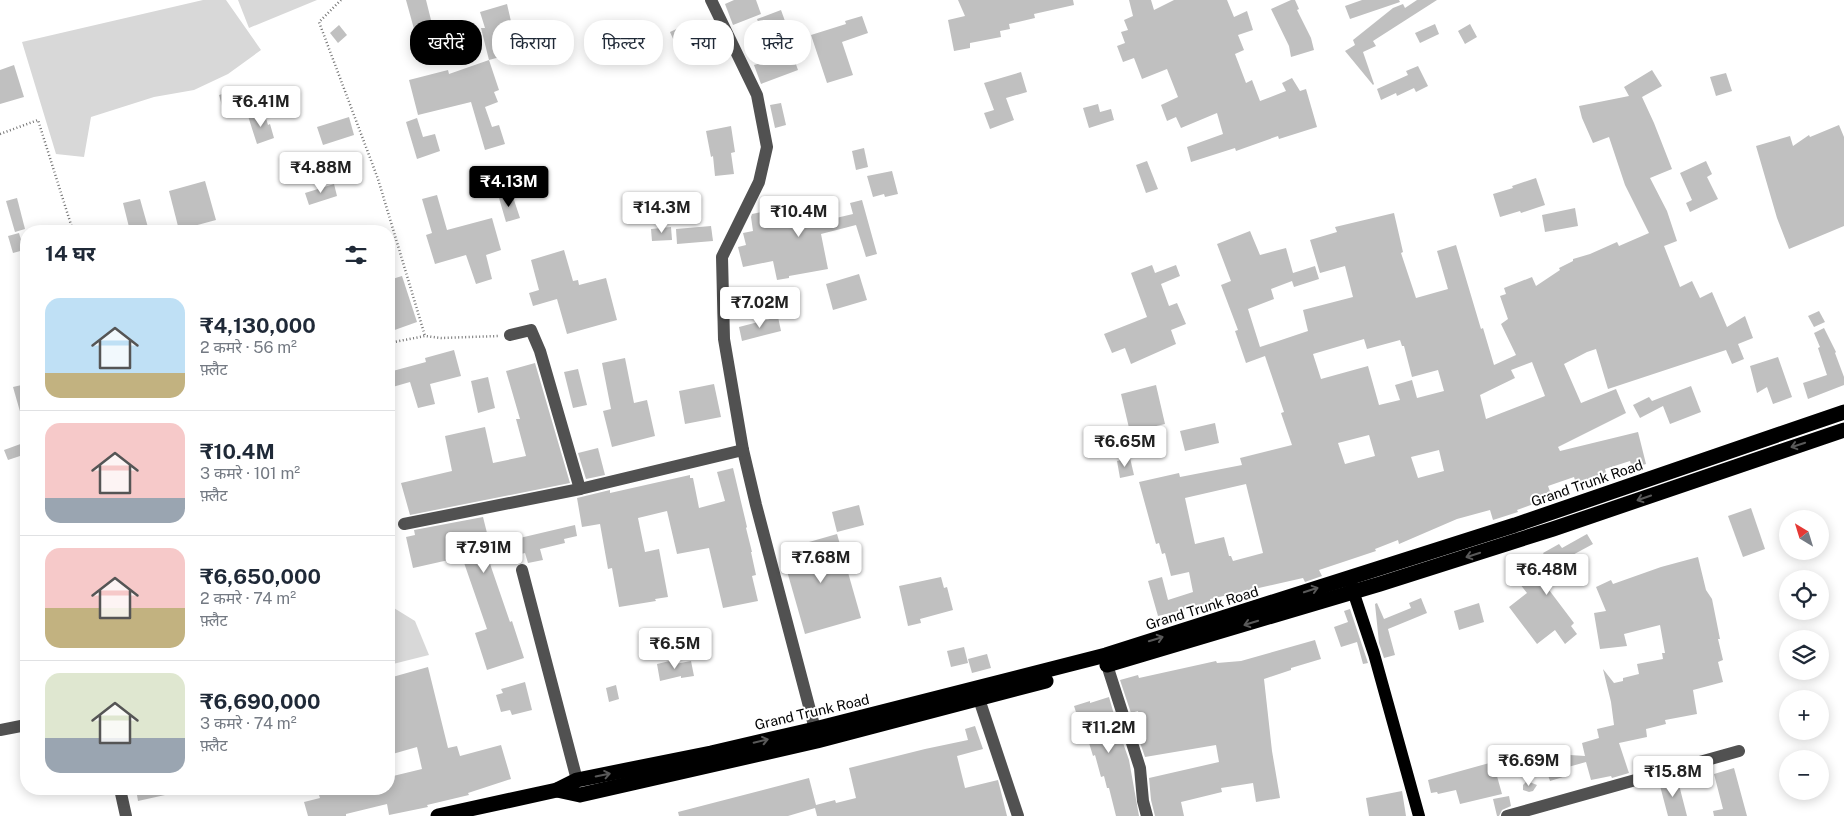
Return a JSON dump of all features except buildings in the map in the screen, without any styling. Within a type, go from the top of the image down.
[{"type":"highway","name":"Grand Trunk Road","points":[[557,790],[580,795],[818,741],[1107,664],[1351,585],[1515,525],[1844,412]]},
{"type":"highway","name":"Grand Trunk Road","points":[[438,816],[557,790],[577,780],[711,753],[815,729],[1106,654],[1553,530],[1844,430]]},
{"type":"main road","points":[[1351,585],[1374,654],[1419,816]]},
{"type":"street","points":[[711,0],[757,95],[767,147],[759,182],[722,258],[724,339],[756,505],[815,729]]},
{"type":"street","points":[[510,335],[531,330],[540,351],[580,489]]},
{"type":"street","points":[[404,524],[580,489],[744,450]]},
{"type":"street","points":[[522,570],[577,780]]},
{"type":"street","points":[[1107,664],[1140,768],[1143,801],[1147,816]]},
{"type":"street","points":[[979,699],[1018,816]]},
{"type":"street","points":[[0,730],[20,726]]},
{"type":"street","points":[[1507,816],[1740,751]]},
{"type":"street","points":[[121,795],[126,816]]},
{"type":"path","points":[[341,0],[319,22],[378,179],[392,225]]},
{"type":"path","points":[[0,134],[38,120],[71,225]]},
{"type":"path","points":[[395,236],[425,336]]},
{"type":"path","points":[[395,342],[425,336],[441,338],[510,335]]},
{"type":"shaded area","points":[[203,0],[226,0],[261,50],[228,74],[194,90],[154,97],[91,117],[84,157],[56,154],[22,42]]},
{"type":"shaded area","points":[[238,0],[317,0],[249,28]]},
{"type":"shaded area","points":[[395,609],[415,621],[429,655],[395,664]]}]
